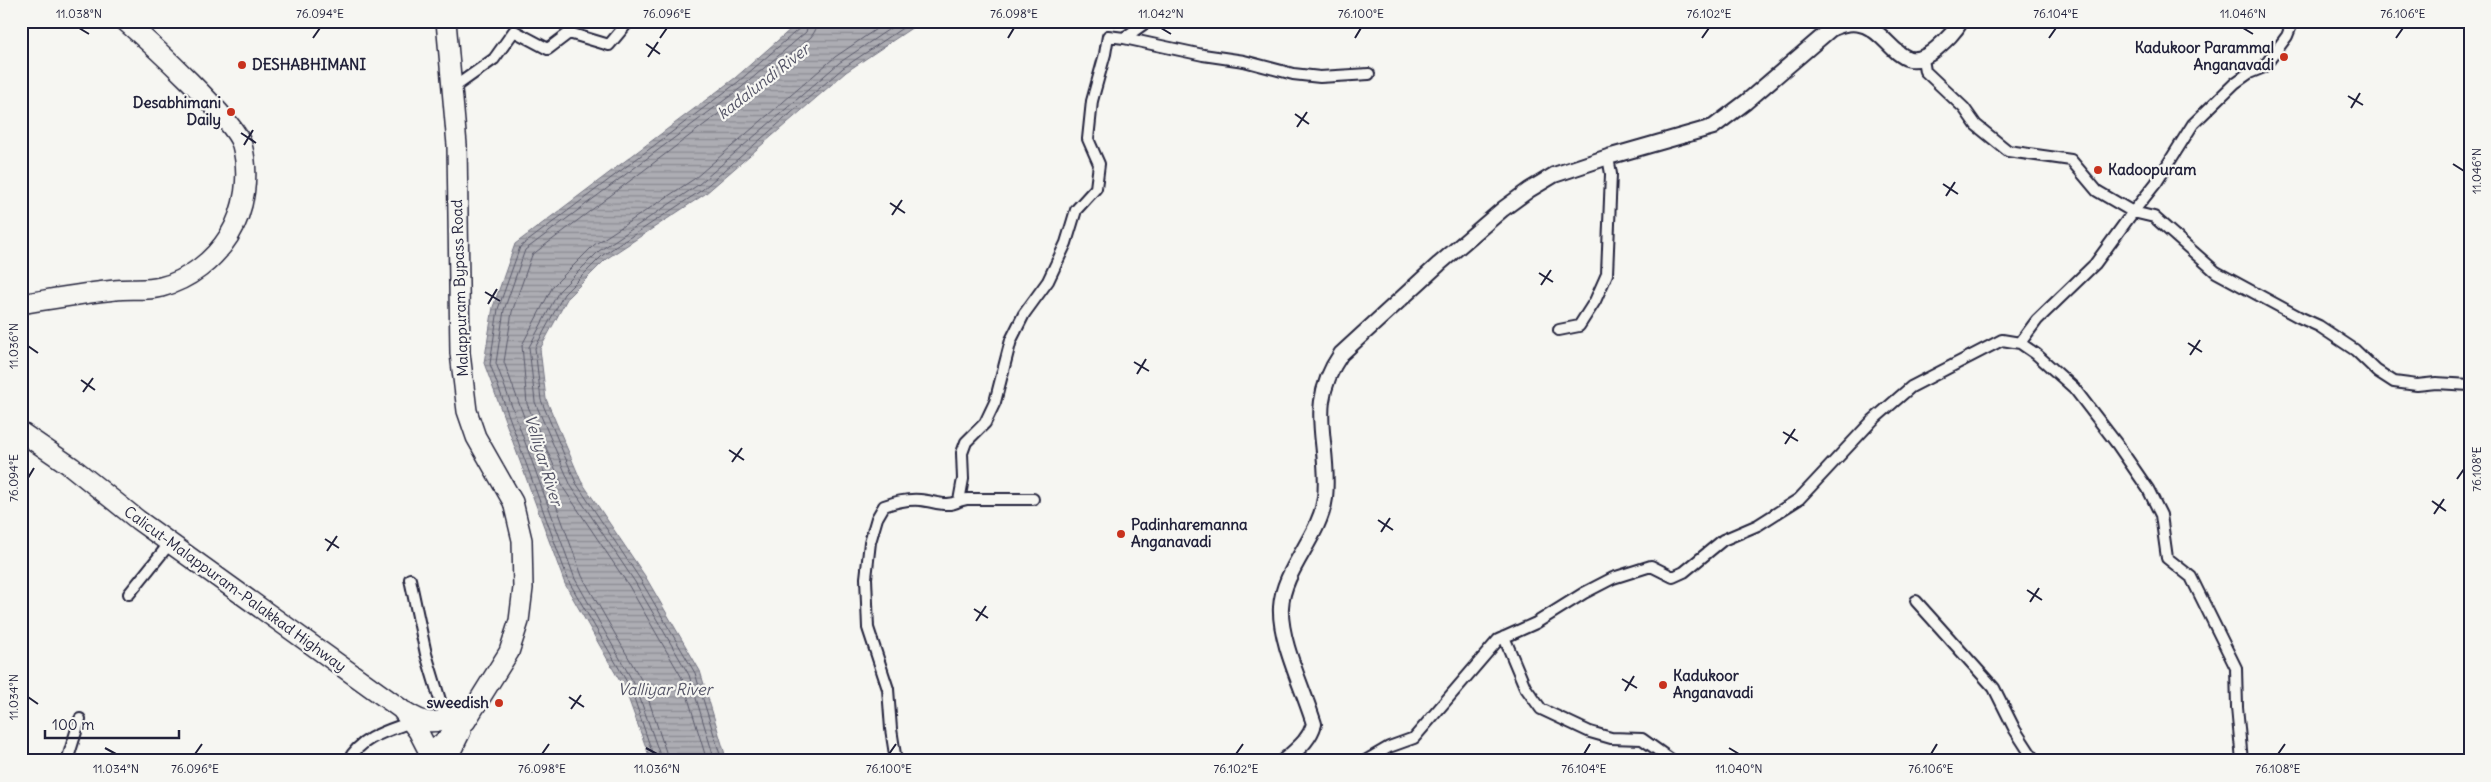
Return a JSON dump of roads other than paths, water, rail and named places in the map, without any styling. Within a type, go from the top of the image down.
[{"type":"highway","points":[[21,304],[115,290],[160,287],[182,279],[203,266],[222,248],[238,222],[246,180],[242,143],[225,118],[156,48],[125,21]]},
{"type":"highway","name":"Malappuram Bypass Road","points":[[435,21],[446,142],[448,353],[456,414],[466,442],[503,506],[511,541],[512,588],[508,619],[499,646],[456,719]]},
{"type":"highway","name":"Malappuram Bypass Road","points":[[428,751],[509,652],[519,621],[523,588],[522,540],[513,502],[476,437],[468,412],[460,353],[457,146],[446,21]]},
{"type":"highway","name":"Calicut-Malappuram-Palakkad Highway","points":[[21,432],[406,715],[428,751]]},
{"type":"highway","points":[[406,715],[423,722],[456,719],[446,761]]},
{"type":"main road","points":[[1284,761],[1304,743],[1310,735],[1314,724],[1282,628],[1281,606],[1285,586],[1306,548],[1325,500],[1326,481],[1320,411],[1322,392],[1329,372],[1341,354],[1503,209],[1554,176],[1608,157],[1713,127],[1746,102],[1830,29],[1842,22],[1865,23],[1874,28],[1895,50],[1914,60],[1923,59],[1946,40],[1961,21]]},
{"type":"street","points":[[453,88],[494,59],[514,31],[548,49],[569,33],[609,45],[629,21]]},
{"type":"street","points":[[1124,38],[1148,21]]},
{"type":"street","points":[[2020,343],[2037,320],[2095,264],[2156,183],[2193,124],[2235,83],[2248,73],[2264,67],[2287,36],[2293,21]]},
{"type":"street","points":[[959,501],[963,479],[962,453],[966,442],[985,423],[995,402],[1011,340],[1024,314],[1048,281],[1066,243],[1076,210],[1096,188],[1099,164],[1088,139],[1092,101],[1108,36],[1203,55],[1244,61],[1293,74],[1320,77],[1369,74]]},
{"type":"street","points":[[1923,59],[1925,71],[1964,108],[1976,125],[2008,152],[2072,160],[2097,191],[2133,212],[2154,217],[2216,272],[2319,326],[2356,350],[2377,371],[2394,382],[2417,385],[2436,383],[2470,385]]},
{"type":"street","points":[[1559,330],[1579,326],[1595,301],[1607,274],[1611,174],[1608,157]]},
{"type":"street","points":[[1365,761],[1390,747],[1414,738],[1498,640],[1536,623],[1584,592],[1622,575],[1651,566],[1673,577],[1684,572],[1723,540],[1758,525],[1799,499],[1873,420],[1911,387],[2002,340],[2020,343],[2036,354],[2074,388],[2117,444],[2148,490],[2161,515],[2167,558],[2191,577],[2236,668],[2237,707],[2242,761]]},
{"type":"street","points":[[896,761],[888,689],[868,628],[866,578],[870,542],[876,518],[884,506],[899,501],[919,500],[951,505],[967,498],[1034,499]]},
{"type":"street","points":[[129,594],[170,543]]},
{"type":"street","points":[[410,579],[426,654],[456,719]]},
{"type":"street","points":[[1916,601],[1994,688],[2015,730],[2035,761]]},
{"type":"street","points":[[1504,637],[1525,687],[1540,709],[1590,732],[1611,738],[1642,740],[1673,761]]},
{"type":"street","points":[[348,761],[354,750],[406,715]]},
{"type":"street","points":[[67,761],[80,719]]},
{"type":"water","name":"Valliyar River","points":[[800,21],[922,21],[846,72],[705,194],[606,259],[568,297],[540,349],[546,399],[581,481],[645,576],[700,671],[727,761],[651,761],[626,692],[565,584],[484,363],[493,307],[515,244],[735,78]]},
{"type":"place","name":"Kadukoor Parammal Anganavadi","points":[[2284,57]]},
{"type":"place","name":"DESHABHIMANI","points":[[242,65]]},
{"type":"place","name":"Desabhimani Daily","points":[[231,112]]},
{"type":"place","name":"Kadoopuram","points":[[2098,170]]},
{"type":"place","name":"Padinharemanna Anganavadi","points":[[1121,534]]},
{"type":"place","name":"Kadukoor Anganavadi","points":[[1663,685]]},
{"type":"place","name":"sweedish","points":[[499,703]]},
{"type":"water label","name":"kadalundi River","points":[[763,81]]},
{"type":"water label","name":"Velliyar River","points":[[544,460]]}]
